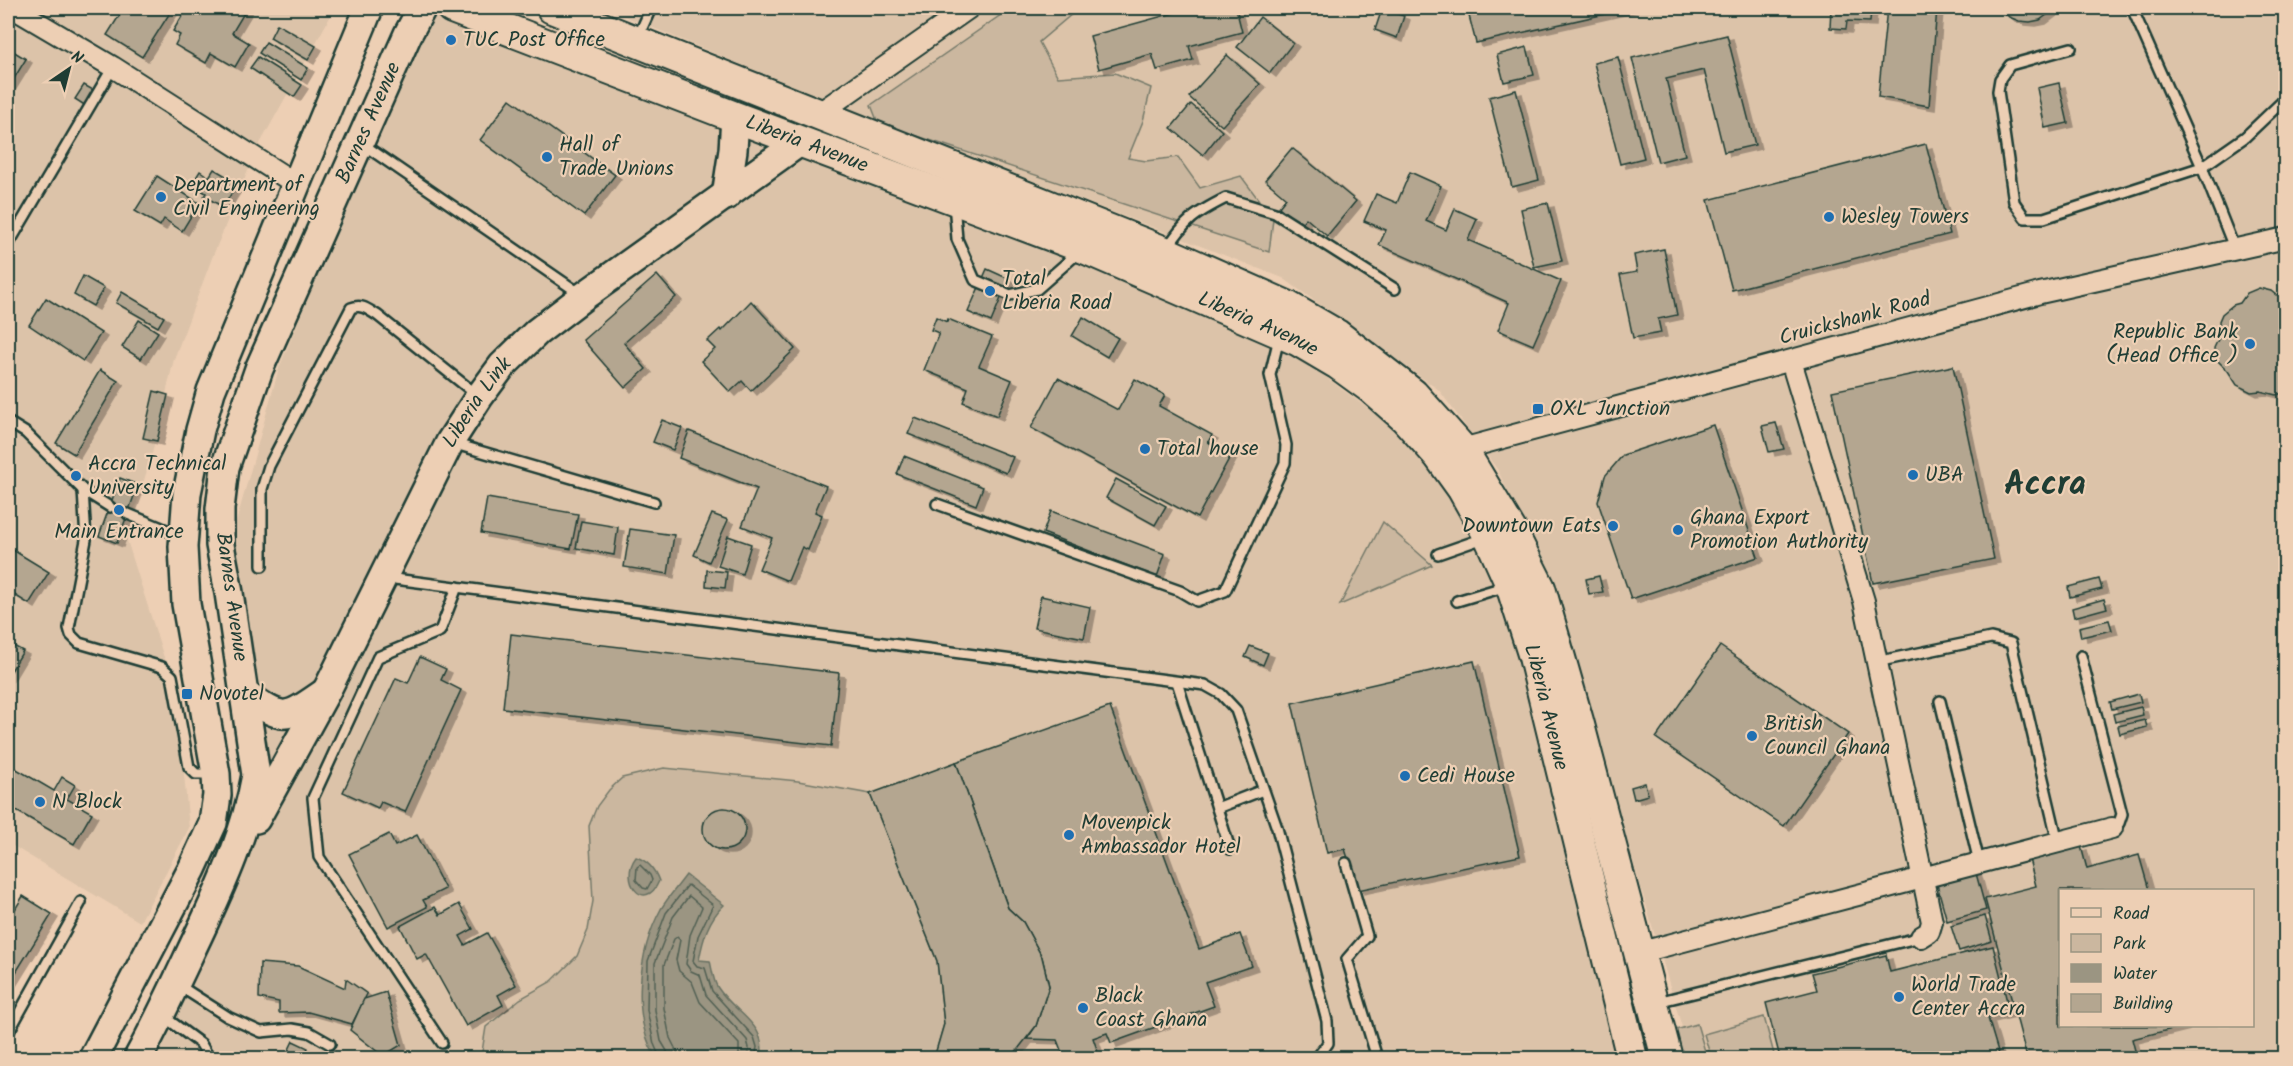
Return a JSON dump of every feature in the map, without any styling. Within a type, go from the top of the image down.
[{"type":"main road","name":"Barnes Avenue","points":[[93,1059],[192,869],[213,823],[217,795],[216,774],[186,604],[184,537],[187,493],[200,430],[212,391],[369,8]]},
{"type":"main road","name":"Barnes Avenue","points":[[138,1059],[161,1015],[233,860],[252,798],[256,775],[245,694],[219,545],[225,467],[260,369],[359,142],[422,8]]},
{"type":"main road","name":"Liberia Avenue","points":[[452,8],[1084,248],[1281,333],[1338,364],[1451,452],[1462,488],[1490,536],[1511,585],[1534,657],[1632,1059]]},
{"type":"main road","name":"Liberia Avenue","points":[[552,8],[1165,252],[1287,306],[1337,335],[1413,394],[1451,452],[1511,530],[1540,588],[1578,721],[1667,1059]]},
{"type":"main road","points":[[726,196],[735,117]]},
{"type":"main road","name":"Liberia Link","points":[[233,860],[327,690],[381,577],[450,442],[502,366],[537,332],[584,296],[801,141]]},
{"type":"main road","name":"Liberia Link","points":[[245,694],[271,712],[281,715],[296,712],[327,690]]},
{"type":"street","points":[[13,8],[113,66],[297,184]]},
{"type":"street","points":[[818,114],[969,8]]},
{"type":"street","name":"Cruickshank Road","points":[[1451,452],[2029,296],[2286,238]]},
{"type":"street","points":[[1791,361],[1864,602],[1932,922],[1929,932],[1921,937]]},
{"type":"street","points":[[1638,953],[2112,828]]},
{"type":"lane","points":[[636,42],[651,8]]},
{"type":"lane","points":[[2132,8],[2202,167],[2235,250]]},
{"type":"lane","points":[[2071,48],[2010,65],[2000,79],[1998,91],[2014,202],[2025,218],[2044,218],[2202,167],[2245,137],[2286,98]]},
{"type":"lane","points":[[8,245],[113,66]]},
{"type":"lane","points":[[359,142],[584,296]]},
{"type":"lane","points":[[953,198],[957,239],[975,280],[1010,295],[1037,289],[1084,248]]},
{"type":"lane","points":[[1165,252],[1181,226],[1198,212],[1226,198],[1275,213],[1395,289]]},
{"type":"lane","points":[[262,566],[262,489],[268,466],[351,308],[358,305],[364,306],[377,315],[479,397]]},
{"type":"lane","points":[[937,504],[1180,591],[1197,601],[1225,591],[1285,463],[1286,445],[1270,375],[1281,333]]},
{"type":"lane","points":[[8,422],[26,433],[83,490],[110,507]]},
{"type":"lane","points":[[450,442],[654,502]]},
{"type":"lane","points":[[83,490],[86,540],[69,628],[71,635],[79,643],[162,667],[168,671],[172,676],[189,767],[196,774],[216,774]]},
{"type":"lane","points":[[128,514],[184,537]]},
{"type":"lane","points":[[1438,554],[1490,536]]},
{"type":"lane","points":[[381,577],[1205,685],[1221,693],[1236,710],[1277,828],[1327,1021],[1328,1043],[1317,1059]]},
{"type":"lane","points":[[1457,601],[1511,585]]},
{"type":"lane","points":[[442,1043],[319,857],[313,798],[378,657],[440,631],[457,587]]},
{"type":"lane","points":[[1876,662],[1990,638],[2011,643],[2058,842]]},
{"type":"lane","points":[[2081,656],[2122,814],[2120,823],[2112,828]]},
{"type":"lane","points":[[1177,682],[1230,849]]},
{"type":"lane","points":[[1940,701],[1979,862]]},
{"type":"lane","points":[[1217,808],[1263,790]]},
{"type":"lane","points":[[1346,863],[1367,936],[1347,959],[1377,1059]]},
{"type":"lane","points":[[8,1033],[81,902]]},
{"type":"lane","points":[[1652,1004],[1921,937]]},
{"type":"lane","points":[[176,983],[228,1017],[261,1032],[292,1029],[309,1032],[330,1044]]},
{"type":"lane","points":[[161,1015],[201,1044],[209,1059]]},
{"type":"shaded area","name":"Accra Technical University","points":[[8,8],[335,8],[257,149],[212,258],[174,359],[151,458],[126,537],[177,699],[189,828],[140,922],[8,843]]},
{"type":"shaded area","points":[[605,8],[2285,8],[2285,1058],[1691,1058],[1619,813],[1558,592],[1497,469],[1439,390],[1283,278],[851,110]]},
{"type":"shaded area","points":[[428,9],[700,117],[1147,282],[1296,355],[1418,446],[1490,560],[1526,685],[1596,956],[1616,1058],[145,1058],[241,866],[252,681],[234,530],[279,368]]},
{"type":"green space","points":[[1011,8],[1079,8],[1039,42],[1058,77],[1115,73],[1151,88],[1143,121],[1128,158],[1146,161],[1178,157],[1200,188],[1241,176],[1273,219],[1269,252],[878,123],[871,105]]},
{"type":"green space","points":[[1383,522],[1432,565],[1340,605]]},
{"type":"green space","points":[[664,768],[798,781],[870,794],[937,961],[944,1024],[934,1058],[481,1058],[486,1027],[520,999],[552,981],[577,956],[588,930],[593,901],[589,826],[597,806],[622,778]]},
{"type":"green space","points":[[1764,1017],[1775,1058],[1711,1058],[1704,1034]]},
{"type":"green space","points":[[1697,1024],[1707,1058],[1672,1058],[1665,1033]]},
{"type":"water","points":[[636,857],[651,866],[659,881],[647,895],[641,894],[632,884],[631,866]]},
{"type":"water","points":[[686,875],[724,905],[707,930],[699,960],[710,961],[718,988],[755,1028],[762,1046],[761,1058],[656,1058],[648,1042],[643,1023],[640,984],[647,944],[661,909]]},
{"type":"building","points":[[124,8],[173,8],[142,57],[107,35]]},
{"type":"building","points":[[187,8],[247,8],[232,33],[249,43],[235,67],[211,53],[206,63],[175,45],[180,35],[173,31]]},
{"type":"building","points":[[1192,8],[1236,8],[1242,32],[1189,46],[1193,60],[1157,70],[1152,54],[1099,69],[1090,36]]},
{"type":"building","points":[[1467,8],[1632,8],[1476,43]]},
{"type":"building","points":[[1831,8],[1871,8],[1870,22],[1847,21],[1846,29],[1830,28]]},
{"type":"building","points":[[1887,8],[1937,8],[1929,106],[1878,97]]},
{"type":"building","points":[[2000,8],[2056,8],[2040,20],[2030,22],[2009,17]]},
{"type":"building","points":[[1382,9],[1404,16],[1397,38],[1375,30]]},
{"type":"building","points":[[1260,17],[1293,43],[1270,73],[1237,47]]},
{"type":"building","points":[[277,24],[316,46],[308,60],[270,38]]},
{"type":"building","points":[[1727,35],[1755,145],[1724,152],[1704,70],[1666,79],[1685,155],[1658,162],[1632,58]]},
{"type":"building","points":[[266,42],[308,68],[301,80],[259,53]]},
{"type":"building","points":[[1527,47],[1534,75],[1504,82],[1497,55]]},
{"type":"building","points":[[8,48],[26,59],[10,85],[8,84]]},
{"type":"building","points":[[1227,55],[1260,84],[1222,126],[1189,97]]},
{"type":"building","points":[[258,57],[302,85],[294,97],[250,68]]},
{"type":"building","points":[[1618,57],[1644,158],[1620,164],[1594,63]]},
{"type":"building","points":[[2059,83],[2068,123],[2045,128],[2037,88]]},
{"type":"building","points":[[84,85],[95,91],[86,106],[75,99]]},
{"type":"building","points":[[1516,90],[1539,180],[1512,187],[1489,97]]},
{"type":"building","name":"Hall of Trade Unions","points":[[510,99],[615,175],[584,216],[480,140]]},
{"type":"building","points":[[1191,104],[1222,131],[1203,155],[1171,128]]},
{"type":"building","name":"Wesley Towers","points":[[1926,144],[1950,234],[1732,290],[1708,200]]},
{"type":"building","points":[[1292,148],[1356,201],[1327,236],[1306,218],[1301,225],[1279,207],[1286,198],[1265,180]]},
{"type":"building","points":[[214,169],[238,183],[223,207],[204,196],[206,193],[192,184],[200,171],[209,177]]},
{"type":"building","points":[[1410,172],[1441,186],[1426,221],[1446,230],[1455,209],[1477,219],[1468,240],[1561,281],[1533,345],[1498,330],[1509,303],[1379,245],[1386,230],[1364,221],[1376,194],[1397,203]]},
{"type":"building","points":[[157,176],[199,203],[182,231],[164,219],[160,226],[135,211]]},
{"type":"building","points":[[1548,203],[1562,261],[1534,267],[1521,209]]},
{"type":"building","points":[[1664,249],[1677,315],[1658,319],[1661,333],[1633,338],[1620,275],[1637,272],[1634,255]]},
{"type":"building","points":[[987,269],[1009,279],[991,322],[968,312]]},
{"type":"building","points":[[657,275],[676,297],[624,343],[646,369],[625,388],[583,340]]},
{"type":"building","points":[[83,276],[104,288],[93,306],[74,295]]},
{"type":"building","name":"Republic Bank (Head Office )","points":[[2259,288],[2276,295],[2286,294],[2286,392],[2276,395],[2260,391],[2251,392],[2237,385],[2215,355],[2214,348],[2220,335],[2219,321],[2222,314],[2233,305],[2240,303],[2247,293]]},
{"type":"building","points":[[122,292],[164,317],[158,327],[116,303]]},
{"type":"building","points":[[46,298],[101,333],[83,361],[29,325]]},
{"type":"building","points":[[751,301],[795,349],[751,391],[742,381],[730,392],[701,361],[715,349],[707,341],[720,329],[722,331]]},
{"type":"building","points":[[936,317],[947,322],[948,319],[992,337],[979,366],[1012,380],[997,416],[963,402],[968,388],[924,370],[939,333],[931,330]]},
{"type":"building","points":[[1083,317],[1118,338],[1107,357],[1072,336]]},
{"type":"building","points":[[139,320],[158,332],[141,359],[122,347]]},
{"type":"building","name":"UBA","points":[[1953,366],[1994,559],[1873,583],[1832,391]]},
{"type":"building","points":[[100,370],[118,381],[74,454],[56,443]]},
{"type":"building","name":"Total house","points":[[1058,378],[1118,410],[1135,379],[1165,395],[1159,406],[1212,435],[1208,442],[1231,455],[1197,518],[1031,428]]},
{"type":"building","points":[[154,391],[168,395],[157,441],[143,438]]},
{"type":"building","points":[[915,418],[1013,457],[1006,473],[908,434]]},
{"type":"building","points":[[662,420],[682,428],[673,450],[653,442]]},
{"type":"building","points":[[1776,423],[1784,449],[1769,452],[1762,426]]},
{"type":"building","name":"Ghana Export Promotion Authority","points":[[1713,425],[1758,557],[1631,599],[1598,502],[1605,476],[1623,455]]},
{"type":"building","points":[[689,431],[826,486],[815,512],[822,515],[808,550],[802,547],[788,581],[759,569],[772,538],[742,526],[757,489],[679,458]]},
{"type":"building","points":[[904,456],[983,487],[976,505],[897,474]]},
{"type":"building","name":"Main Entrance","points":[[120,478],[138,485],[117,543],[99,536]]},
{"type":"building","points":[[1116,479],[1166,506],[1155,525],[1106,498]]},
{"type":"building","points":[[487,498],[578,514],[571,549],[481,533]]},
{"type":"building","points":[[1051,511],[1165,554],[1157,577],[1043,533]]},
{"type":"building","points":[[712,514],[728,520],[709,562],[694,555]]},
{"type":"building","points":[[581,521],[618,527],[614,555],[576,548]]},
{"type":"building","points":[[630,529],[674,535],[668,574],[624,567]]},
{"type":"building","points":[[728,536],[751,544],[742,574],[718,566]]},
{"type":"building","points":[[8,547],[49,572],[29,604],[8,591]]},
{"type":"building","points":[[707,570],[727,572],[725,588],[706,586]]},
{"type":"building","points":[[1599,576],[1603,592],[1589,594],[1586,579]]},
{"type":"building","points":[[2099,579],[2102,589],[2070,597],[2068,587]]},
{"type":"building","points":[[1041,596],[1090,607],[1084,638],[1034,628]]},
{"type":"building","points":[[2104,599],[2107,608],[2074,617],[2072,608]]},
{"type":"building","points":[[2109,620],[2112,630],[2081,637],[2079,627]]},
{"type":"building","points":[[511,634],[839,673],[831,746],[503,708]]},
{"type":"building","points":[[8,643],[23,651],[8,676]]},
{"type":"building","points":[[1250,646],[1268,653],[1263,665],[1245,657]]},
{"type":"building","name":"British Council Ghana","points":[[1720,646],[1848,734],[1784,826],[1656,738]]},
{"type":"building","points":[[420,657],[446,669],[441,680],[461,690],[405,812],[381,802],[378,808],[343,792],[396,678],[408,683]]},
{"type":"building","name":"Cedi House","points":[[1474,661],[1520,856],[1358,890],[1345,849],[1327,853],[1292,703]]},
{"type":"building","points":[[2139,694],[2141,702],[2112,709],[2110,702]]},
{"type":"building","name":"Movenpick Ambassador Hotel","points":[[1110,707],[1199,949],[1240,934],[1252,966],[1205,982],[1214,1006],[1111,1043],[1107,1033],[1093,1038],[1100,1058],[1064,1058],[1057,1040],[1027,1039],[1036,1026],[1049,986],[1042,957],[1023,922],[1008,908],[956,762]]},
{"type":"building","points":[[2141,707],[2143,715],[2115,722],[2113,714]]},
{"type":"building","points":[[2145,720],[2147,727],[2120,734],[2118,726]]},
{"type":"building","points":[[956,762],[1008,908],[1023,922],[1042,957],[1049,986],[1036,1026],[1013,1058],[934,1058],[944,1024],[937,961],[870,794]]},
{"type":"building","name":"N Block","points":[[8,764],[54,791],[62,777],[75,785],[67,799],[92,813],[74,844],[8,806]]},
{"type":"building","points":[[1645,783],[1648,795],[1634,799],[1631,787]]},
{"type":"building","points":[[724,808],[739,814],[745,829],[739,844],[724,850],[709,844],[703,829],[709,814]]},
{"type":"building","points":[[389,834],[395,846],[417,835],[445,889],[423,900],[427,907],[388,927],[349,854]]},
{"type":"building","points":[[2081,846],[2087,869],[2139,855],[2149,889],[2059,889],[2059,1027],[2180,1027],[2132,1039],[2137,1058],[2081,1058],[2080,1055],[2067,1058],[2027,1058],[1985,899],[2036,886],[2029,859]]},
{"type":"building","points":[[1974,866],[1986,910],[1947,921],[1935,877]]},
{"type":"building","points":[[23,896],[52,914],[10,982],[8,981],[8,921]]},
{"type":"building","points":[[459,904],[473,929],[460,936],[465,945],[487,933],[516,985],[498,995],[503,1005],[466,1026],[426,954],[417,959],[400,926],[435,907],[440,915]]},
{"type":"building","points":[[1985,916],[1992,941],[1959,951],[1951,926]]},
{"type":"building","name":"World Trade Center Accra","points":[[1993,946],[2010,1013],[1988,1018],[2000,1058],[1780,1058],[1766,1003],[1817,990],[1812,973],[1886,955],[1890,972]]},
{"type":"building","points":[[260,963],[298,966],[345,988],[346,979],[367,994],[352,1024],[308,1012],[279,1013],[279,1002],[259,998]]},
{"type":"building","points":[[386,992],[401,1045],[383,1056],[350,1030],[364,999]]},
{"type":"building","points":[[293,1041],[308,1048],[303,1058],[285,1058]]},
{"type":"place","name":"TUC Post Office","points":[[451,40]]},
{"type":"place","name":"Hall of Trade Unions","points":[[547,157]]},
{"type":"place","name":"Department of Civil Engineering","points":[[161,197]]},
{"type":"place","name":"Wesley Towers","points":[[1829,217]]},
{"type":"place","name":"Total Liberia Road","points":[[990,291]]},
{"type":"place","name":"Republic Bank (Head Office )","points":[[2250,344]]},
{"type":"place","name":"OXL Junction","points":[[1538,409]]},
{"type":"place","name":"Total house","points":[[1145,449]]},
{"type":"place","name":"UBA","points":[[1913,475]]},
{"type":"place","name":"Accra Technical University","points":[[76,476]]},
{"type":"place","name":"Main Entrance","points":[[119,510]]},
{"type":"place","name":"Downtown Eats","points":[[1613,526]]},
{"type":"place","name":"Ghana Export Promotion Authority","points":[[1678,530]]},
{"type":"place","name":"Novotel","points":[[187,694]]},
{"type":"place","name":"British Council Ghana","points":[[1752,736]]},
{"type":"place","name":"Cedi House","points":[[1405,776]]},
{"type":"place","name":"N Block","points":[[40,802]]},
{"type":"place","name":"Movenpick Ambassador Hotel","points":[[1069,835]]},
{"type":"place","name":"World Trade Center Accra","points":[[1899,997]]},
{"type":"place","name":"Black Coast Ghana","points":[[1083,1008]]},
{"type":"district","name":"Accra","points":[[2045,485]]}]
